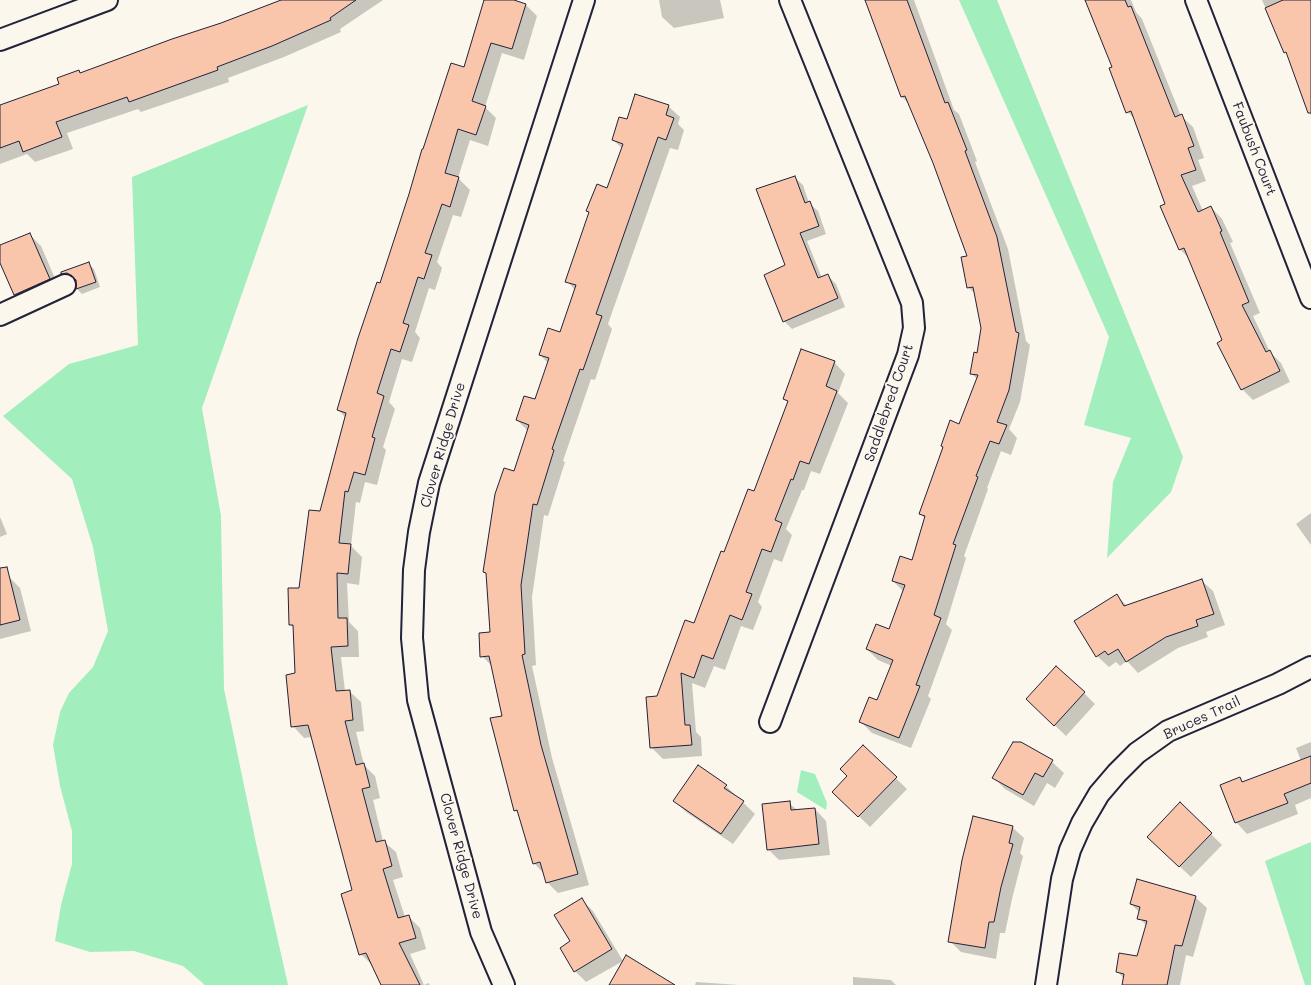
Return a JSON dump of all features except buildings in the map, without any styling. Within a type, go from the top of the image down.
[{"type":"street","points":[[0,40],[107,0]]},
{"type":"street","name":"Clover Ridge Drive","points":[[504,985],[481,932],[418,700],[412,638],[414,570],[419,532],[430,483],[584,0]]},
{"type":"street","name":"Saddlebred Court","points":[[770,722],[908,355],[914,328],[912,303],[790,0]]},
{"type":"street","name":"Faubush Court","points":[[1196,0],[1311,298]]},
{"type":"street","points":[[0,315],[65,285]]},
{"type":"street","name":"Bruces Trail","points":[[1046,985],[1062,879],[1070,850],[1082,823],[1099,794],[1137,753],[1168,732],[1311,668]]},
{"type":"green space","points":[[959,0],[997,0],[1183,457],[1171,492],[1107,558],[1113,482],[1131,438],[1084,425],[1109,337]]},
{"type":"green space","points":[[308,105],[202,408],[221,516],[224,689],[288,985],[205,985],[183,966],[134,951],[90,952],[55,941],[61,905],[72,864],[72,831],[60,786],[53,745],[60,712],[69,693],[93,667],[108,631],[93,547],[72,479],[3,416],[69,364],[138,345],[132,177]]},
{"type":"green space","points":[[801,770],[815,774],[827,803],[826,810],[797,792]]},
{"type":"green space","points":[[1311,842],[1311,985],[1305,985],[1265,861]]}]
